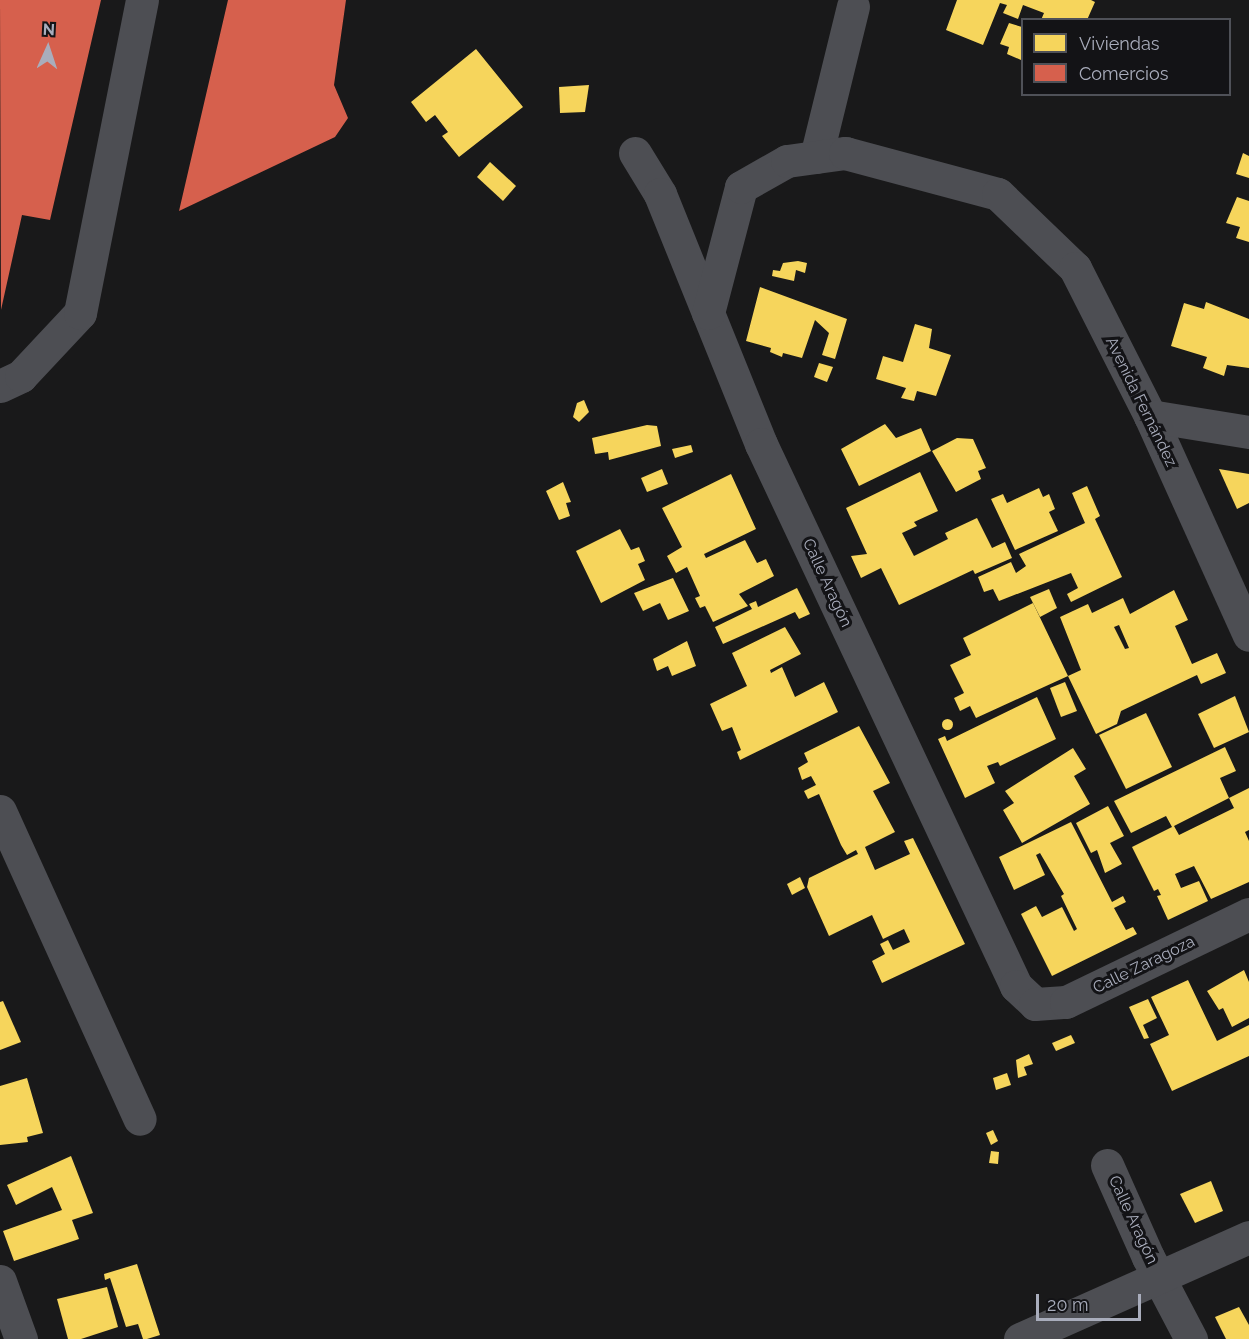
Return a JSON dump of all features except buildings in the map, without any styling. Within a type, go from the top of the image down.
[{"type":"street","points":[[0,386],[21,376],[80,313],[142,0]]},
{"type":"street","points":[[708,313],[741,187],[787,161],[816,157],[853,6]]},
{"type":"street","name":"Calle Aragón","points":[[635,153],[660,194],[761,444],[1016,986],[1035,1004]]},
{"type":"street","name":"Avenida Fernández","points":[[816,157],[845,153],[998,194],[1075,268],[1150,416],[1249,635]]},
{"type":"street","points":[[1150,416],[1249,432]]},
{"type":"street","points":[[0,811],[140,1119]]},
{"type":"street","name":"Calle Zaragoza","points":[[1035,1004],[1066,1002],[1249,914]]},
{"type":"street","name":"Calle Aragón","points":[[1107,1166],[1191,1339]]},
{"type":"street","points":[[1020,1339],[1249,1237]]},
{"type":"street","points":[[0,1281],[21,1339]]}]
